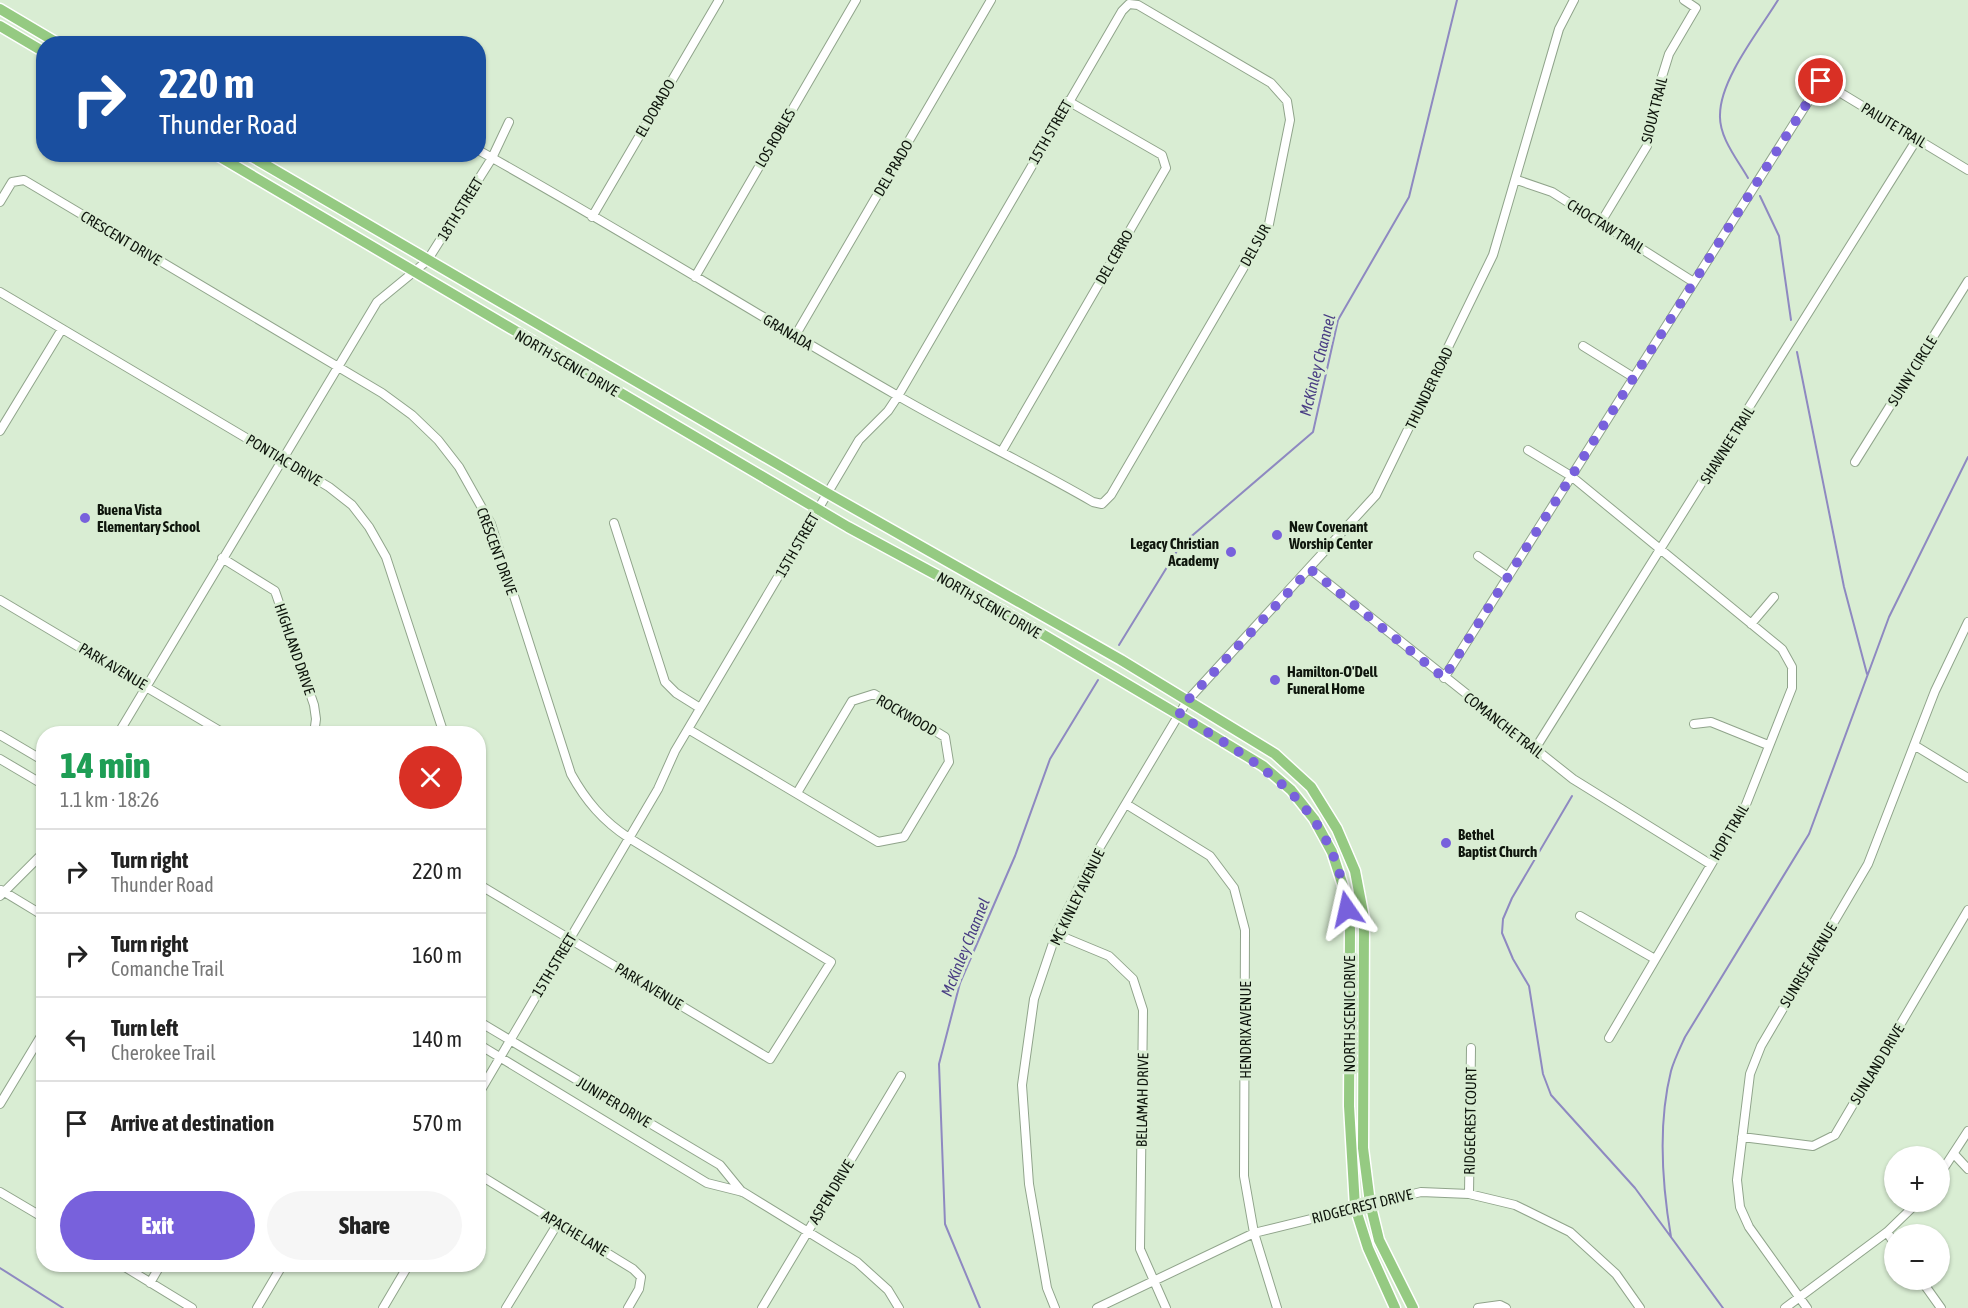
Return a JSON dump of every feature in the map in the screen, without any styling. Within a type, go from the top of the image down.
[{"type":"main road","points":[[0,9],[46,36]]},
{"type":"main road","points":[[0,26],[36,47]]},
{"type":"main road","name":"NORTH SCENIC DRIVE","points":[[228,162],[413,273],[817,509],[1005,612],[1263,766],[1291,790],[1314,819],[1332,852],[1344,889],[1350,929],[1350,1154],[1354,1208],[1368,1248],[1395,1308]]},
{"type":"main road","name":"NORTH SCENIC DRIVE","points":[[260,162],[827,493],[1121,660],[1275,754],[1311,787],[1327,812],[1355,871],[1364,918],[1363,1148],[1370,1203],[1379,1240],[1413,1308]]},
{"type":"street","name":"EL DORADO","points":[[592,217],[719,0]]},
{"type":"street","name":"LOS ROBLES","points":[[695,277],[856,0]]},
{"type":"street","name":"DEL PRADO","points":[[795,336],[991,0]]},
{"type":"street","name":"THUNDER ROAD","points":[[1179,715],[1187,701],[1376,495],[1493,255],[1559,29],[1574,0]]},
{"type":"street","name":"SIOUX TRAIL","points":[[1601,222],[1647,146],[1655,99],[1669,54],[1696,8],[1684,0]]},
{"type":"street","name":"15TH STREET","points":[[486,1080],[663,780],[688,729],[817,509],[859,440],[888,411],[898,396],[1068,101],[1122,11],[1129,4]]},
{"type":"street","name":"DEL SUR","points":[[1102,504],[1111,495],[1269,224],[1290,120],[1287,101],[1271,84],[1138,5],[1129,4]]},
{"type":"street","name":"PAIUTE TRAIL","points":[[1692,281],[1821,81],[1968,170]]},
{"type":"street","name":"DEL CERRO","points":[[1002,451],[1166,168],[1162,155],[1068,101]]},
{"type":"street","name":"18TH STREET","points":[[123,726],[377,302],[427,261],[492,158],[509,122]]},
{"type":"street","name":"SHAWNEE TRAIL","points":[[1535,749],[1917,139]]},
{"type":"street","name":"GRANADA","points":[[486,155],[973,439],[1002,451],[1093,502],[1102,504]]},
{"type":"street","name":"CRESCENT DRIVE","points":[[0,202],[12,182],[24,180],[382,393],[412,415],[459,466],[491,524],[571,774],[591,805],[608,824],[629,838],[831,962],[801,1011]]},
{"type":"street","name":"CHOCTAW TRAIL","points":[[1516,180],[1552,192],[1692,281]]},
{"type":"street","points":[[1444,678],[1692,281]]},
{"type":"street","name":"SUNNY CIRCLE","points":[[1855,462],[1968,281]]},
{"type":"street","name":"PONTIAC DRIVE","points":[[0,292],[329,487],[351,505],[369,527],[386,557],[441,726]]},
{"type":"street","points":[[0,431],[62,329]]},
{"type":"street","points":[[1582,346],[1633,377]]},
{"type":"street","name":"HOPI TRAIL","points":[[1527,450],[1571,476],[1782,649],[1792,667],[1791,688],[1745,807],[1609,1038]]},
{"type":"street","points":[[614,523],[665,682],[676,693],[700,708]]},
{"type":"street","points":[[1478,556],[1508,577]]},
{"type":"street","name":"HIGHLAND DRIVE","points":[[222,558],[267,584],[280,600],[314,705],[315,726]]},
{"type":"street","name":"COMANCHE TRAIL","points":[[1310,569],[1582,786],[1710,864]]},
{"type":"street","points":[[1751,624],[1774,597]]},
{"type":"street","points":[[1005,612],[1013,599]]},
{"type":"street","name":"PARK AVENUE","points":[[0,600],[212,726]]},
{"type":"street","name":"SUNRISE AVENUE","points":[[1807,1308],[1749,1227],[1740,1207],[1737,1180],[1750,1074],[1761,1046],[1868,864],[1935,691],[1964,639],[1968,622]]},
{"type":"street","name":"ROCKWOOD","points":[[688,729],[878,842],[904,837],[949,762],[945,737],[874,694],[852,701],[797,793]]},
{"type":"street","name":"MC KINLEY AVENUE","points":[[1055,1308],[1047,1288],[1029,1184],[1022,1085],[1034,999],[1056,934],[1091,862],[1179,715]]},
{"type":"street","points":[[1694,724],[1711,722],[1768,745]]},
{"type":"street","points":[[0,735],[36,756]]},
{"type":"street","points":[[1914,746],[1968,778]]},
{"type":"street","points":[[0,759],[36,780]]},
{"type":"street","name":"HENDRIX AVENUE","points":[[1126,804],[1210,856],[1234,888],[1245,930],[1244,1176],[1254,1233],[1277,1308]]},
{"type":"street","points":[[36,859],[1,892],[36,912]]},
{"type":"street","name":"PARK AVENUE","points":[[486,889],[770,1059],[801,1011]]},
{"type":"street","name":"SUNLAND DRIVE","points":[[1742,1137],[1813,1146],[1835,1135],[1968,910]]},
{"type":"street","points":[[1580,916],[1655,959]]},
{"type":"street","name":"BELLAMAH DRIVE","points":[[1056,934],[1109,956],[1133,979],[1143,1010],[1140,1249],[1166,1308]]},
{"type":"street","points":[[1350,982],[1363,982]]},
{"type":"street","name":"JUNIPER DRIVE","points":[[486,1026],[720,1165],[742,1192]]},
{"type":"street","points":[[0,1104],[36,1044]]},
{"type":"street","name":"RIDGECREST COURT","points":[[1469,1194],[1471,1048]]},
{"type":"street","name":"JUNIPER DRIVE","points":[[486,1049],[707,1184],[742,1192],[808,1230],[857,1262],[888,1290],[899,1308]]},
{"type":"street","name":"ASPEN DRIVE","points":[[762,1308],[901,1076]]},
{"type":"street","points":[[1950,1160],[1968,1131]]},
{"type":"street","points":[[1954,1154],[1968,1169]]},
{"type":"street","name":"APACHE LANE","points":[[486,1179],[633,1269],[641,1277],[639,1288],[627,1308]]},
{"type":"street","points":[[0,1192],[36,1213]]},
{"type":"street","name":"RIDGECREST DRIVE","points":[[1097,1308],[1254,1233],[1421,1192],[1469,1194],[1515,1205],[1570,1232],[1616,1274],[1640,1308]]},
{"type":"street","points":[[1895,1224],[1908,1212]]},
{"type":"street","points":[[506,1308],[558,1223]]},
{"type":"street","points":[[1785,1308],[1884,1234]]},
{"type":"street","points":[[133,1272],[192,1308]]},
{"type":"street","points":[[150,1282],[156,1272]]},
{"type":"street","points":[[256,1308],[278,1272]]},
{"type":"street","points":[[383,1308],[404,1272]]},
{"type":"street","points":[[1928,1290],[1941,1308]]},
{"type":"street","points":[[1478,1308],[1500,1305],[1506,1308]]},
{"type":"waterway","name":"McKinley Channel","points":[[1119,645],[1180,546],[1313,432],[1338,320],[1409,197],[1457,0]]},
{"type":"waterway","points":[[1748,178],[1722,131],[1720,123],[1722,101],[1733,71],[1778,0]]},
{"type":"waterway","points":[[1760,196],[1779,236],[1791,320]]},
{"type":"waterway","points":[[1797,352],[1844,587],[1867,674]]},
{"type":"waterway","points":[[1671,1237],[1665,1196],[1663,1132],[1667,1091],[1674,1063],[1685,1037],[1809,834],[1889,617],[1968,457]]},
{"type":"waterway","name":"McKinley Channel","points":[[980,1308],[945,1224],[939,1064],[960,983],[1015,856],[1050,759],[1098,680]]},
{"type":"waterway","points":[[1572,796],[1512,898],[1503,919],[1502,933],[1513,959],[1529,986],[1543,1074],[1551,1095],[1635,1188],[1723,1308]]},
{"type":"waterway","points":[[0,1268],[63,1308]]},
{"type":"place","name":"Buena Vista Elementary School","points":[[85,518]]},
{"type":"place","name":"New Covenant Worship Center","points":[[1277,535]]},
{"type":"place","name":"Legacy Christian Academy","points":[[1231,552]]},
{"type":"place","name":"Hamilton-O'Dell Funeral Home","points":[[1275,680]]},
{"type":"place","name":"Bethel Baptist Church","points":[[1446,843]]},
{"type":"route","points":[[1347,909],[1344,889],[1332,852],[1314,819],[1291,790],[1263,766],[1179,715],[1187,701],[1310,569],[1444,678],[1692,281],[1821,81]]}]
